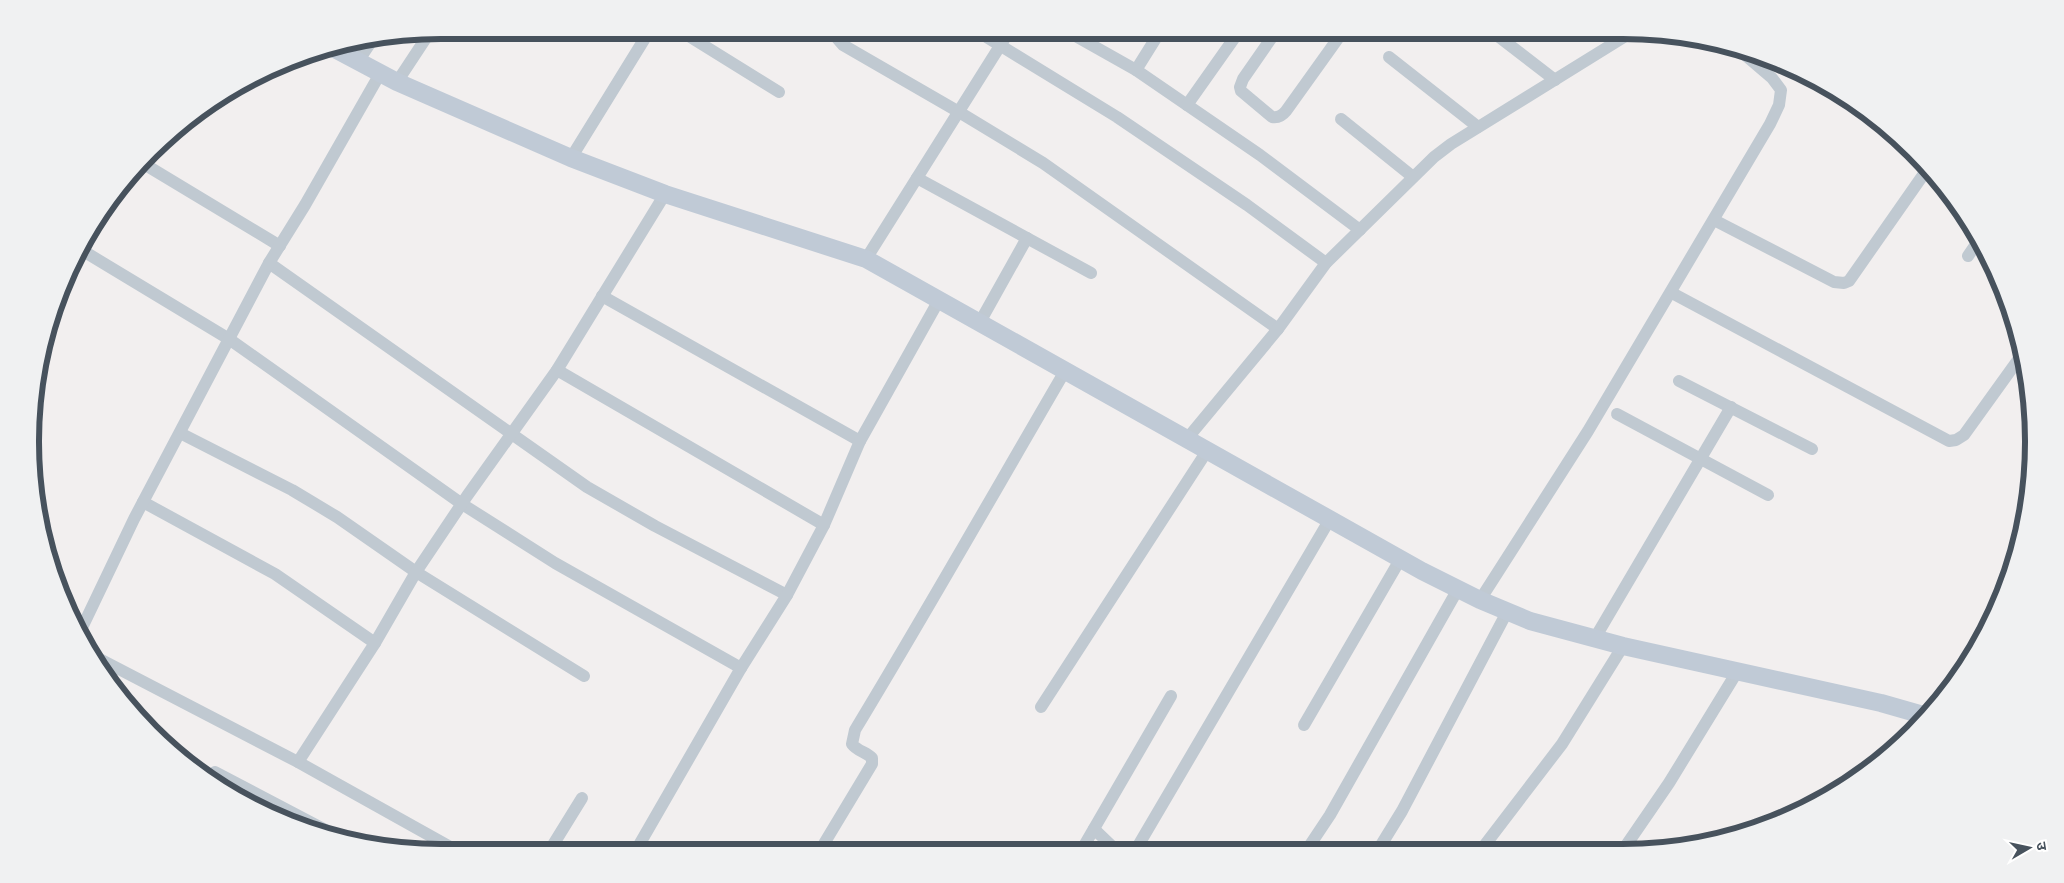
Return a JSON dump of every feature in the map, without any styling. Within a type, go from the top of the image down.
[{"type":"street","points":[[571,158],[644,39]]},
{"type":"street","points":[[694,39],[779,92]]},
{"type":"street","points":[[838,39],[843,45],[1043,163],[1278,329]]},
{"type":"street","points":[[990,39],[1117,117],[1247,205],[1326,263]]},
{"type":"street","points":[[866,259],[1005,39]]},
{"type":"street","points":[[1080,39],[1136,70],[1260,155],[1360,230]]},
{"type":"street","points":[[1136,70],[1155,39]]},
{"type":"street","points":[[1187,105],[1234,39]]},
{"type":"street","points":[[1271,39],[1242,79],[1240,87],[1244,94],[1272,117],[1276,118],[1281,117],[1286,111],[1338,39]]},
{"type":"street","points":[[1502,39],[1556,80]]},
{"type":"street","points":[[1186,440],[1278,329],[1326,263],[1443,149],[1556,80],[1615,39]]},
{"type":"street","points":[[397,82],[425,40]]},
{"type":"street","points":[[359,60],[369,45]]},
{"type":"street","points":[[340,51],[397,82],[571,158],[664,194],[866,259],[1186,440],[1458,589],[1507,612],[1530,621],[1623,646],[1881,703],[1919,714]]},
{"type":"street","points":[[1389,56],[1478,127]]},
{"type":"street","points":[[1480,600],[1588,431],[1770,124],[1782,97],[1778,84],[1750,59]]},
{"type":"street","points":[[83,626],[143,502],[269,263],[381,72]]},
{"type":"street","points":[[1341,119],[1413,178]]},
{"type":"street","points":[[148,166],[280,246]]},
{"type":"street","points":[[1714,220],[1834,282],[1844,283],[1850,281],[1924,174]]},
{"type":"street","points":[[917,178],[1091,274]]},
{"type":"street","points":[[298,762],[375,642],[416,572],[557,370],[664,194]]},
{"type":"street","points":[[980,322],[1027,238]]},
{"type":"street","points":[[1968,256],[1975,246]]},
{"type":"street","points":[[86,253],[229,339],[462,504],[555,563],[741,668]]},
{"type":"street","points":[[269,263],[587,487],[655,526],[787,595]]},
{"type":"street","points":[[1672,292],[1950,441],[1964,435],[2017,361]]},
{"type":"street","points":[[602,296],[860,441]]},
{"type":"street","points":[[640,844],[741,668],[787,595],[824,525],[860,441],[939,300]]},
{"type":"street","points":[[557,370],[824,525]]},
{"type":"street","points":[[825,844],[872,764],[872,758],[869,755],[855,748],[852,744],[856,730],[938,593],[990,498],[1065,371]]},
{"type":"street","points":[[1679,382],[1812,448]]},
{"type":"street","points":[[1595,638],[1731,407]]},
{"type":"street","points":[[1617,414],[1768,494]]},
{"type":"street","points":[[180,433],[292,490],[337,516],[416,572],[584,676]]},
{"type":"street","points":[[1041,707],[1207,451]]},
{"type":"street","points":[[143,502],[275,574],[375,642]]},
{"type":"street","points":[[1139,844],[1330,519]]},
{"type":"street","points":[[1304,725],[1401,558]]},
{"type":"street","points":[[1310,844],[1330,815],[1458,589]]},
{"type":"street","points":[[1382,844],[1402,811],[1507,612]]},
{"type":"street","points":[[1486,844],[1562,744],[1623,646]]},
{"type":"street","points":[[105,662],[298,762],[445,844]]},
{"type":"street","points":[[1627,844],[1679,768],[1736,672]]},
{"type":"street","points":[[1085,844],[1171,696]]},
{"type":"street","points":[[215,772],[312,823]]},
{"type":"street","points":[[554,844],[582,798]]},
{"type":"street","points":[[1094,829],[1110,844]]}]
